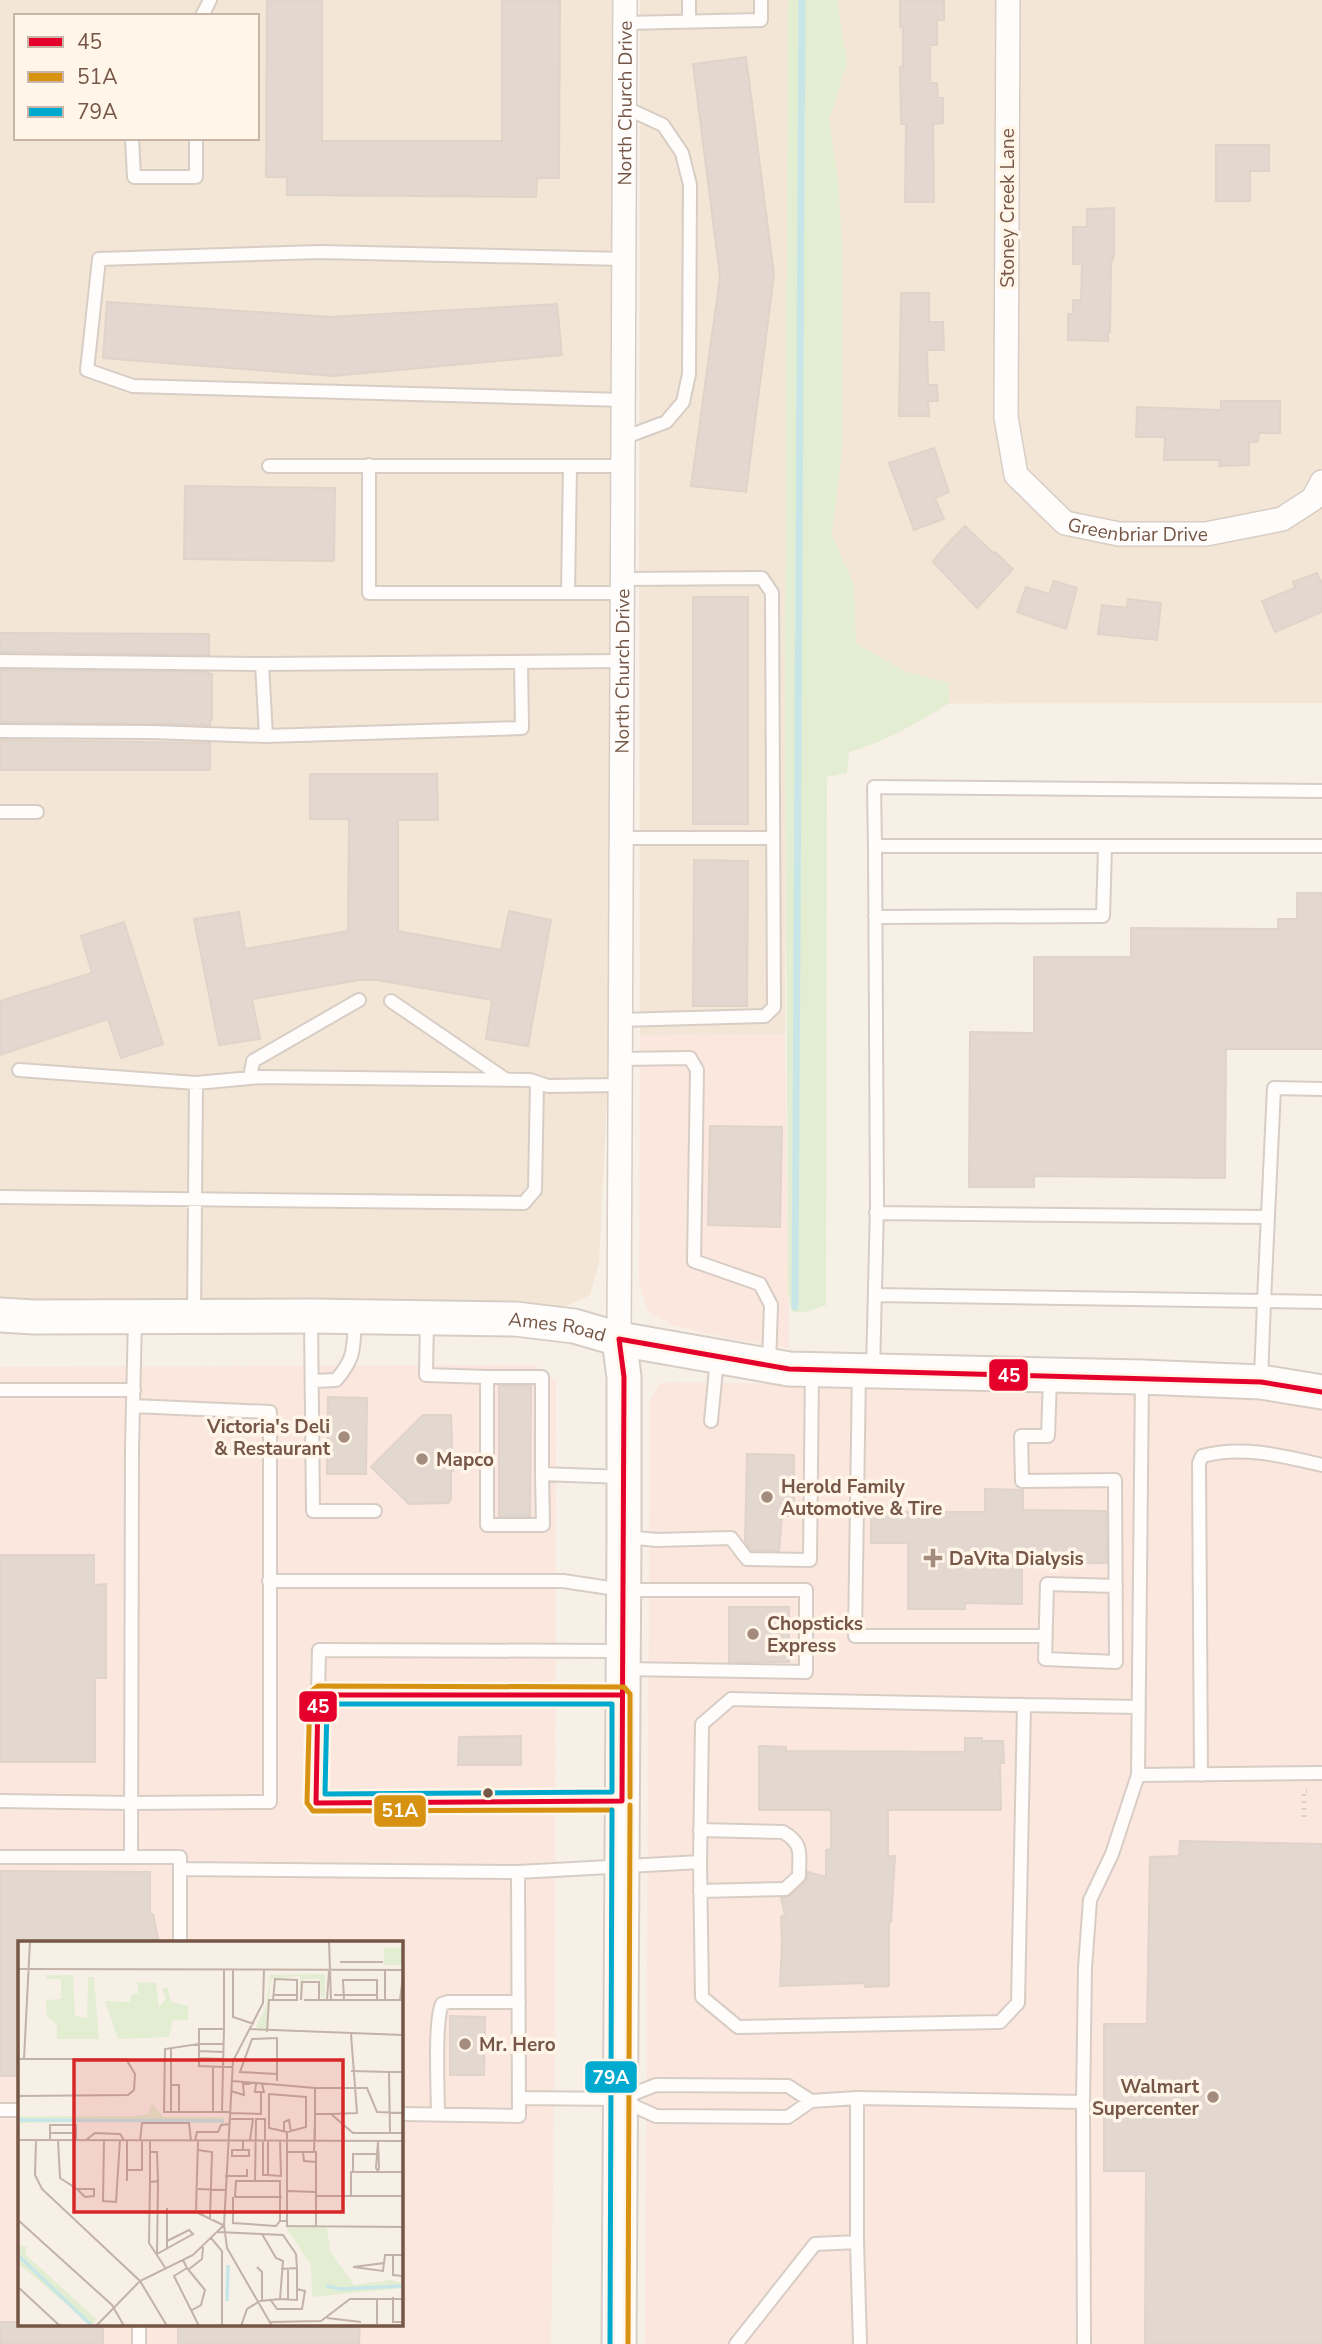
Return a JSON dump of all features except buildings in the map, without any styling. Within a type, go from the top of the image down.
[{"type":"street","name":"Stoney Creek Lane","points":[[1006,417],[1008,0]]},
{"type":"street","name":"North Church Drive","points":[[619,1339],[625,11]]},
{"type":"street","name":"Greenbriar Drive","points":[[1006,417],[1016,475],[1065,523],[1119,534],[1206,534],[1282,519],[1313,499],[1322,482]]},
{"type":"street","name":"Ames Road","points":[[0,1315],[516,1319],[574,1326],[619,1339],[769,1366],[812,1370],[1261,1382],[1322,1392]]},
{"type":"street","points":[[619,1339],[624,1377],[619,2344]]},
{"type":"lane","points":[[689,0],[689,22]]},
{"type":"lane","points":[[625,11],[689,22],[761,20],[761,0]]},
{"type":"lane","points":[[623,438],[667,422],[683,402],[689,374],[690,226],[690,185],[682,153],[663,125],[624,107]]},
{"type":"lane","points":[[132,140],[134,177],[195,177],[196,140]]},
{"type":"lane","points":[[623,400],[132,386],[87,370],[99,258],[320,251],[624,259]]},
{"type":"lane","points":[[369,465],[369,593],[568,593],[622,586],[762,578],[772,593],[774,1007],[765,1016],[620,1020]]},
{"type":"lane","points":[[269,466],[622,466]]},
{"type":"lane","points":[[568,593],[570,466]]},
{"type":"lane","points":[[0,661],[262,664],[622,661]]},
{"type":"lane","points":[[0,731],[266,736],[522,728],[521,662]]},
{"type":"lane","points":[[262,664],[266,736]]},
{"type":"lane","points":[[1046,1636],[855,1636],[866,1371],[874,1294],[876,1213],[874,787],[1322,791]]},
{"type":"lane","points":[[0,812],[37,812]]},
{"type":"lane","points":[[621,838],[773,838]]},
{"type":"lane","points":[[875,846],[1322,846]]},
{"type":"lane","points":[[875,916],[1104,916],[1105,848]]},
{"type":"lane","points":[[250,1078],[253,1061],[359,1000]]},
{"type":"lane","points":[[391,1001],[505,1079]]},
{"type":"lane","points":[[620,1059],[690,1058],[697,1070],[694,1261],[760,1284],[771,1305],[769,1366]]},
{"type":"lane","points":[[19,1070],[196,1083],[250,1078],[505,1079],[530,1080],[548,1086],[620,1085]]},
{"type":"lane","points":[[0,1197],[524,1203],[535,1190],[537,1082]]},
{"type":"lane","points":[[194,1317],[196,1083]]},
{"type":"lane","points":[[1261,1382],[1274,1088],[1322,1089]]},
{"type":"lane","points":[[876,1213],[1268,1217]]},
{"type":"lane","points":[[874,1294],[1322,1302]]},
{"type":"lane","points":[[131,1857],[135,1317]]},
{"type":"lane","points":[[311,1317],[313,1511],[375,1511]]},
{"type":"lane","points":[[312,1381],[336,1380],[344,1370],[353,1356],[355,1317]]},
{"type":"lane","points":[[428,1317],[426,1376],[542,1377],[543,1525],[487,1525],[487,1377]]},
{"type":"lane","points":[[711,1421],[718,1357]]},
{"type":"lane","points":[[624,1537],[657,1540],[731,1538],[747,1559],[810,1560],[812,1370]]},
{"type":"lane","points":[[1050,1375],[1048,1436],[1021,1436],[1022,1481],[1115,1480],[1116,1586],[1116,1662],[1045,1659],[1047,1584],[1116,1586]]},
{"type":"lane","points":[[1084,2344],[1085,1968],[1090,1900],[1112,1854],[1138,1775],[1142,1377]]},
{"type":"lane","points":[[0,1390],[134,1390]]},
{"type":"lane","points":[[0,1801],[270,1802],[270,1412],[133,1406]]},
{"type":"lane","points":[[1201,1774],[1199,1463],[1202,1456],[1217,1452],[1269,1453],[1322,1465]]},
{"type":"lane","points":[[542,1474],[623,1477]]},
{"type":"lane","points":[[269,1581],[563,1581],[623,1590],[806,1590],[806,1672],[622,1672],[319,1650],[316,1803],[622,1801]]},
{"type":"lane","points":[[318,1695],[622,1672]]},
{"type":"lane","points":[[1024,1705],[1018,2003],[1000,2022],[738,2027],[702,1997],[702,1724],[731,1699],[1139,1707]]},
{"type":"lane","points":[[1138,1775],[1322,1773]]},
{"type":"lane","points":[[700,1830],[783,1832],[793,1837],[799,1845],[799,1876],[785,1889],[700,1891]]},
{"type":"lane","points":[[0,1857],[180,1857],[180,1941]]},
{"type":"lane","points":[[180,1869],[519,1872],[700,1862]]},
{"type":"lane","points":[[402,2114],[519,2116],[519,1872]]},
{"type":"lane","points":[[438,2115],[438,2028],[442,2004],[519,2002]]},
{"type":"lane","points":[[519,2098],[620,2099],[656,2085],[788,2086],[811,2101]]},
{"type":"lane","points":[[620,2099],[656,2116],[788,2117],[811,2101],[857,2098],[1083,2102]]},
{"type":"lane","points":[[857,2098],[860,2344]]},
{"type":"lane","points":[[0,2109],[18,2110]]},
{"type":"lane","points":[[736,2344],[814,2244],[857,2242]]},
{"type":"lane","points":[[139,2326],[139,2344]]},
{"type":"path","points":[[1304,1818],[1304,1791],[1313,1791]]},
{"type":"shaded area","points":[[0,0],[614,0],[611,433],[614,631],[609,1058],[599,1263],[590,1295],[564,1307],[392,1302],[0,1301]]},
{"type":"shaded area","points":[[640,0],[1322,0],[1322,703],[786,704],[785,1034],[640,1036]]},
{"type":"shaded area","points":[[785,1034],[789,1348],[675,1326],[648,1312],[639,1283],[640,1036]]},
{"type":"shaded area","points":[[535,1365],[556,1381],[555,2032],[551,2344],[0,2344],[0,1367]]},
{"type":"shaded area","points":[[669,1382],[1206,1391],[1322,1406],[1322,2344],[645,2344],[650,1400],[659,1384]]},
{"type":"green space","points":[[788,0],[837,0],[847,63],[829,120],[838,179],[842,244],[842,449],[832,535],[854,585],[856,643],[906,672],[949,683],[949,703],[888,738],[849,752],[847,773],[827,777],[826,1305],[806,1312],[792,1312],[788,1294],[785,704]]},
{"type":"waterway","points":[[795,1307],[802,0]]},
{"type":"transit line","name":"45","points":[[621,1695],[318,1695],[316,1803],[622,1801],[624,1377],[619,1339],[789,1369],[1261,1382],[1322,1392]]},
{"type":"transit line","name":"51A","points":[[612,1810],[313,1811],[307,1803],[310,1692],[318,1686],[624,1687],[630,1694],[630,1797]]},
{"type":"transit line","name":"79A","points":[[327,1704],[612,1704],[612,1792],[325,1794],[327,1704]]},
{"type":"transit line","name":"51A","points":[[628,2344],[630,1805]]},
{"type":"transit line","name":"79A","points":[[610,2344],[612,1810]]},
{"type":"place","name":"Victoria's Deli & Restaurant","points":[[344,1437]]},
{"type":"place","name":"Mapco","points":[[422,1459]]},
{"type":"place","name":"Herold Family Automotive & Tire","points":[[767,1497]]},
{"type":"place","name":"DaVita Dialysis","points":[[933,1558]]},
{"type":"place","name":"Chopsticks Express","points":[[753,1634]]},
{"type":"place","name":"Mr. Hero","points":[[465,2044]]},
{"type":"place","name":"Walmart Supercenter","points":[[1213,2097]]}]
